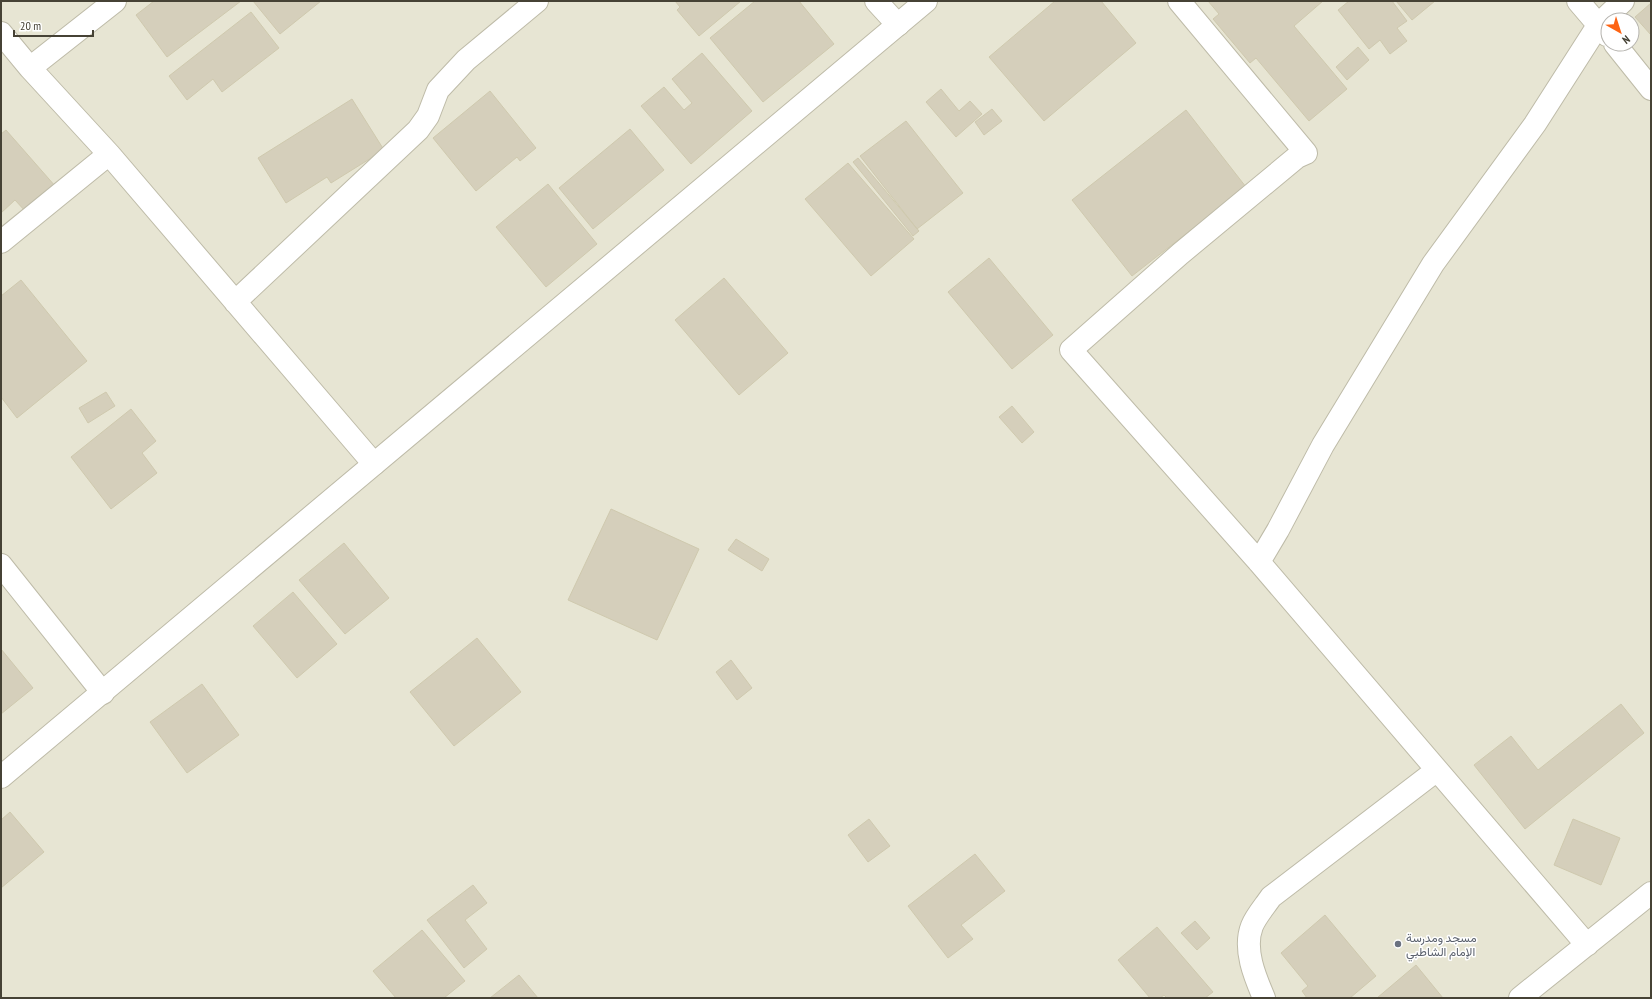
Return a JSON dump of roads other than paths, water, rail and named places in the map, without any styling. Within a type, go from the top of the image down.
[{"type":"street","points":[[30,68],[115,1]]},
{"type":"street","points":[[235,302],[418,130],[428,116],[438,90],[466,60],[537,1]]},
{"type":"street","points":[[876,1],[898,25]]},
{"type":"street","points":[[1,777],[926,1]]},
{"type":"street","points":[[1179,1],[1306,153],[1296,157],[1071,350],[1259,562],[1587,945]]},
{"type":"street","points":[[1578,1],[1600,27]]},
{"type":"street","points":[[1615,12],[1623,1]]},
{"type":"street","points":[[1,33],[30,68],[108,154],[374,464]]},
{"type":"street","points":[[1259,562],[1278,530],[1323,444],[1434,264],[1600,34]]},
{"type":"street","points":[[1621,52],[1651,89]]},
{"type":"street","points":[[1,242],[108,154]]},
{"type":"street","points":[[3,572],[102,692]]},
{"type":"street","points":[[1264,998],[1254,975],[1249,949],[1252,926],[1271,897],[1437,770]]},
{"type":"street","points":[[1520,998],[1651,893]]},
{"type":"place","name":"مسجد ومدرسة الإمام الشاطبي","points":[[1398,944]]}]
